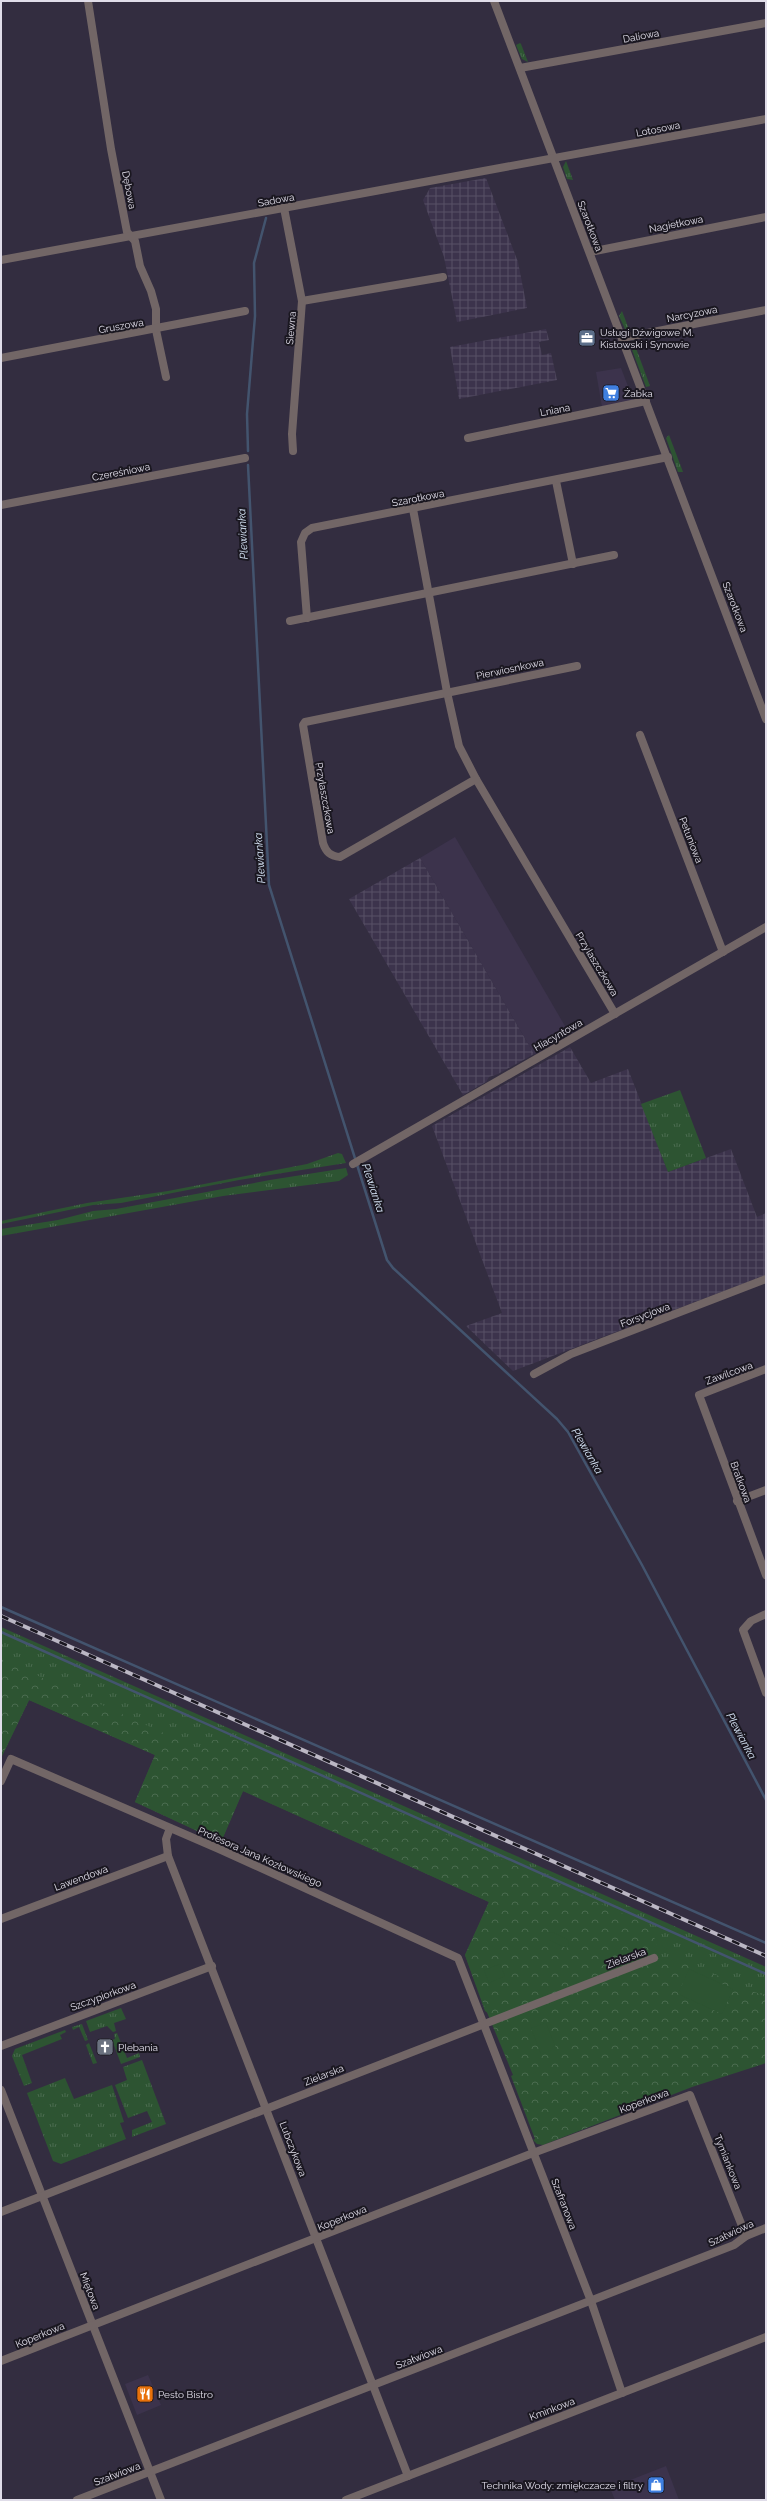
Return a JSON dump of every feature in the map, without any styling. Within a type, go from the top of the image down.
[{"type":"street","name":"Dębowa","points":[[88,1],[111,149],[127,232],[135,241],[140,266],[151,291],[156,309],[156,330],[166,377]]},
{"type":"street","name":"Szarotkowa","points":[[494,1],[766,719]]},
{"type":"street","name":"Daliowa","points":[[520,68],[766,23]]},
{"type":"street","name":"Lotosowa","points":[[554,158],[766,120]]},
{"type":"street","name":"Sadowa","points":[[1,260],[554,158]]},
{"type":"street","name":"Siewna","points":[[284,208],[302,301],[292,434],[293,451]]},
{"type":"street","name":"Nagietkowa","points":[[590,252],[766,217]]},
{"type":"street","points":[[302,301],[443,277]]},
{"type":"street","name":"Narcyzowa","points":[[622,338],[766,310]]},
{"type":"street","name":"Gruszowa","points":[[1,358],[156,330],[245,312]]},
{"type":"street","name":"Lniana","points":[[468,438],[646,401]]},
{"type":"street","name":"Szarotkowa","points":[[307,618],[301,542],[305,533],[312,528],[556,481],[668,457]]},
{"type":"street","name":"Czereśniowa","points":[[1,505],[245,458]]},
{"type":"street","points":[[556,481],[573,564]]},
{"type":"street","name":"Przylaszczkowa","points":[[413,509],[447,692],[459,746],[476,779],[615,1014]]},
{"type":"street","points":[[290,621],[614,555]]},
{"type":"street","name":"Pierwiosnkowa","points":[[447,692],[576,666]]},
{"type":"street","name":"Przylaszczkowa","points":[[447,692],[304,723],[303,728],[325,848],[332,855],[340,857],[476,779]]},
{"type":"street","name":"Petuniowa","points":[[640,735],[723,952]]},
{"type":"street","name":"Hiacyntowa","points":[[357,1162],[766,927]]},
{"type":"street","name":"Forsycjowa","points":[[534,1374],[571,1354],[766,1279]]},
{"type":"street","name":"Zawilcowa","points":[[699,1395],[766,1369]]},
{"type":"street","name":"Bratkowa","points":[[699,1395],[766,1576]]},
{"type":"street","points":[[737,1501],[766,1490]]},
{"type":"street","points":[[766,1614],[751,1621],[743,1630],[766,1693]]},
{"type":"street","name":"Profesora Jana Kozłowskiego","points":[[1,1781],[11,1759],[170,1828],[458,1958],[482,2024]]},
{"type":"street","name":"Lubczykowa","points":[[170,1828],[166,1839],[168,1856],[212,1966],[408,2476]]},
{"type":"street","name":"Lawendowa","points":[[1,1919],[168,1856]]},
{"type":"street","name":"Zielarska","points":[[1,2212],[654,1958]]},
{"type":"street","name":"Szczypiorkowa","points":[[1,2046],[212,1966]]},
{"type":"street","name":"Szafranowa","points":[[482,2024],[591,2301],[622,2393]]},
{"type":"street","name":"Miętowa","points":[[1,2090],[161,2500]]},
{"type":"street","name":"Koperkowa","points":[[1,2361],[533,2153],[690,2095]]},
{"type":"street","name":"Tymiankowa","points":[[690,2095],[746,2236]]},
{"type":"street","name":"Szałwiowa","points":[[77,2500],[734,2245],[746,2236],[766,2228]]},
{"type":"street","name":"Kminkowa","points":[[346,2500],[766,2337]]},
{"type":"shaded area","points":[[486,178],[518,262],[527,308],[457,322],[444,257],[423,200],[430,188]]},
{"type":"shaded area","points":[[546,329],[549,340],[539,342],[542,355],[551,353],[557,380],[459,399],[450,347]]},
{"type":"shaded area","points":[[621,368],[634,402],[602,407],[596,372]]},
{"type":"shaded area","points":[[455,837],[569,1033],[534,1054],[420,858]]},
{"type":"shaded area","points":[[420,858],[534,1054],[498,1074],[489,1077],[486,1082],[463,1095],[349,899]]},
{"type":"shaded area","points":[[570,1047],[591,1083],[628,1069],[668,1172],[731,1149],[757,1217],[766,1213],[766,1275],[513,1371],[466,1326],[502,1313],[432,1126]]},
{"type":"shaded area","points":[[148,2375],[161,2405],[137,2415],[125,2384]]},
{"type":"shaded area","name":"Technika Wody: zmiękczacze i filtry","points":[[666,2466],[679,2500],[615,2500],[610,2488]]},
{"type":"green space","points":[[520,43],[528,62],[522,59],[516,45]]},
{"type":"green space","points":[[566,161],[573,180],[567,179],[563,167]]},
{"type":"green space","points":[[590,226],[596,246],[592,243],[587,231]]},
{"type":"green space","points":[[622,311],[630,332],[625,329],[619,316]]},
{"type":"green space","points":[[633,340],[650,386],[646,387],[631,347]]},
{"type":"green space","points":[[669,435],[683,472],[678,472],[666,438]]},
{"type":"green space","points":[[680,1090],[706,1158],[668,1172],[641,1104]]},
{"type":"green space","points":[[338,1153],[342,1154],[346,1163],[239,1180],[121,1203],[93,1205],[1,1224],[1,1221],[87,1203],[168,1191],[307,1164]]},
{"type":"green space","points":[[346,1168],[348,1175],[339,1181],[223,1196],[1,1236],[1,1229],[58,1220],[93,1211],[116,1209],[270,1180]]},
{"type":"green space","points":[[1,1627],[766,1967],[766,2005],[488,2013],[485,2011],[465,1955],[489,1902],[243,1791],[221,1842],[135,1802],[155,1755],[29,1700],[1,1758]]},
{"type":"green space","points":[[1,1659],[201,1750],[206,1741],[231,1738],[650,1926],[664,1964],[680,1959],[766,1997],[766,2063],[692,2087],[543,2145],[537,2144],[533,2140],[535,2139],[511,2076],[513,2075],[465,1955],[489,1902],[243,1791],[221,1842],[135,1802],[155,1755],[29,1700],[1,1758]]},
{"type":"green space","points":[[553,1932],[568,1940],[569,1946],[566,1948],[549,1940],[549,1933]]},
{"type":"green space","points":[[500,1964],[505,1976],[489,1983],[484,1970]]},
{"type":"green space","points":[[689,1969],[733,1989],[722,2014],[678,1994]]},
{"type":"green space","points":[[121,2008],[126,2019],[114,2023],[116,2031],[113,2032],[107,2026],[90,2032],[86,2021]]},
{"type":"green space","points":[[546,2023],[556,2048],[541,2054],[531,2028]]},
{"type":"green space","points":[[82,2024],[88,2040],[85,2041],[79,2027],[73,2030],[72,2027]]},
{"type":"green space","points":[[65,2030],[66,2032],[60,2035],[62,2039],[22,2055],[32,2083],[24,2086],[12,2056],[15,2049]]},
{"type":"green space","points":[[117,2033],[127,2058],[139,2053],[140,2057],[121,2064],[112,2040],[115,2039],[114,2034]]},
{"type":"green space","points":[[89,2043],[97,2063],[93,2064],[86,2045]]},
{"type":"green space","points":[[142,2060],[166,2124],[132,2137],[132,2130],[152,2122],[147,2111],[128,2118],[115,2085],[127,2080],[123,2067]]},
{"type":"green space","points":[[65,2078],[74,2099],[112,2085],[124,2122],[120,2123],[126,2139],[61,2164],[53,2161],[27,2093]]},
{"type":"waterway","name":"Plewianka","points":[[248,451],[247,414],[255,316],[254,263],[266,218]]},
{"type":"waterway","name":"Plewianka","points":[[248,465],[269,885],[387,1260],[393,1268],[557,1419],[568,1432],[642,1565],[766,1800]]},
{"type":"waterway","points":[[1,1607],[766,1943]]},
{"type":"waterway","points":[[1,1632],[766,1974]]},
{"type":"railway","points":[[1,1616],[766,1956]]},
{"type":"place","name":"Usługi Dźwigowe M. Kistowski i Synowie","points":[[587,338]]},
{"type":"place","name":"Żabka","points":[[611,393]]},
{"type":"place","name":"Plebania","points":[[105,2047]]},
{"type":"place","name":"Pesto Bistro","points":[[145,2394]]},
{"type":"place","name":"Technika Wody: zmiękczacze i filtry","points":[[656,2485]]}]
